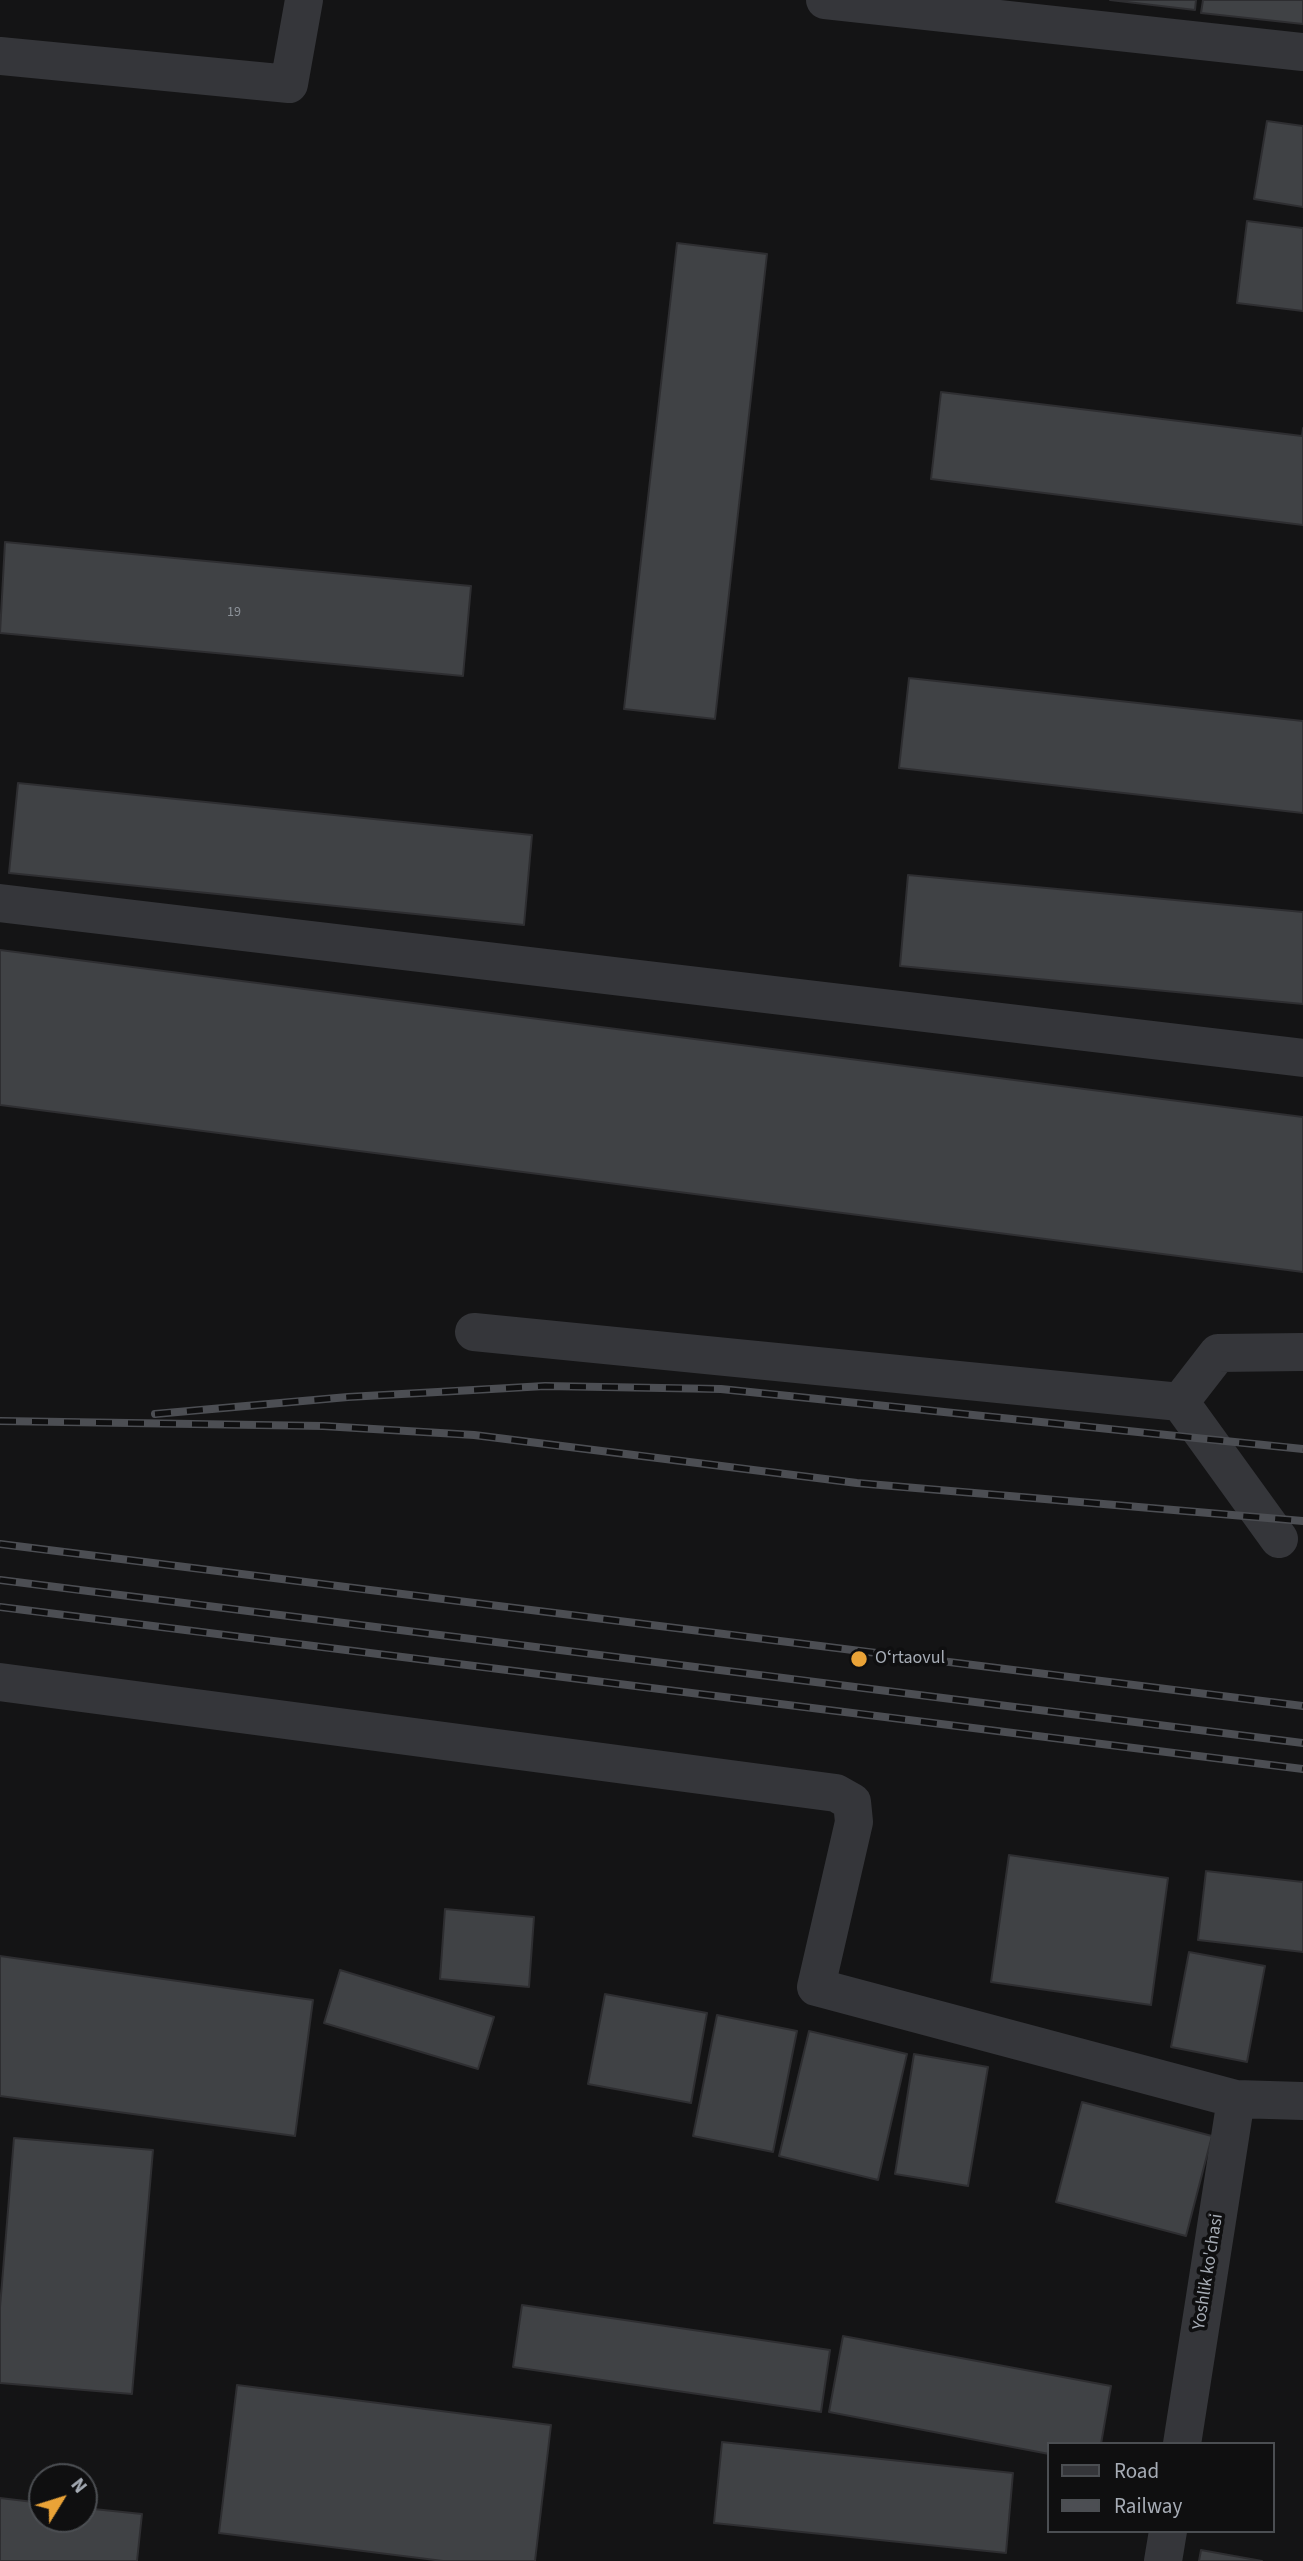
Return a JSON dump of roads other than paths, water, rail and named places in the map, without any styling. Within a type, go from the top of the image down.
[{"type":"street","points":[[0,56],[289,84],[304,0]]},
{"type":"street","points":[[825,0],[1303,52]]},
{"type":"street","points":[[0,903],[1303,1058]]},
{"type":"street","points":[[474,1332],[1180,1402],[1279,1539]]},
{"type":"street","points":[[1180,1402],[1218,1353],[1303,1352]]},
{"type":"street","points":[[0,1682],[836,1793],[852,1802],[855,1822],[816,1987],[1236,2099],[1303,2101]]},
{"type":"street","name":"Yoshlik ko'chasi","points":[[1182,2442],[1236,2099]]},
{"type":"street","points":[[1163,2561],[1168,2533]]},
{"type":"railway","points":[[155,1414],[348,1397],[545,1386],[721,1389],[1303,1449]]},
{"type":"railway","points":[[0,1421],[323,1426],[474,1435],[857,1483],[1303,1521]]},
{"type":"railway","points":[[0,1544],[1303,1706]]},
{"type":"railway","points":[[0,1580],[1303,1743]]},
{"type":"railway","points":[[0,1607],[1303,1769]]},
{"type":"place","name":"Oʻrtaovul","points":[[859,1659]]}]
